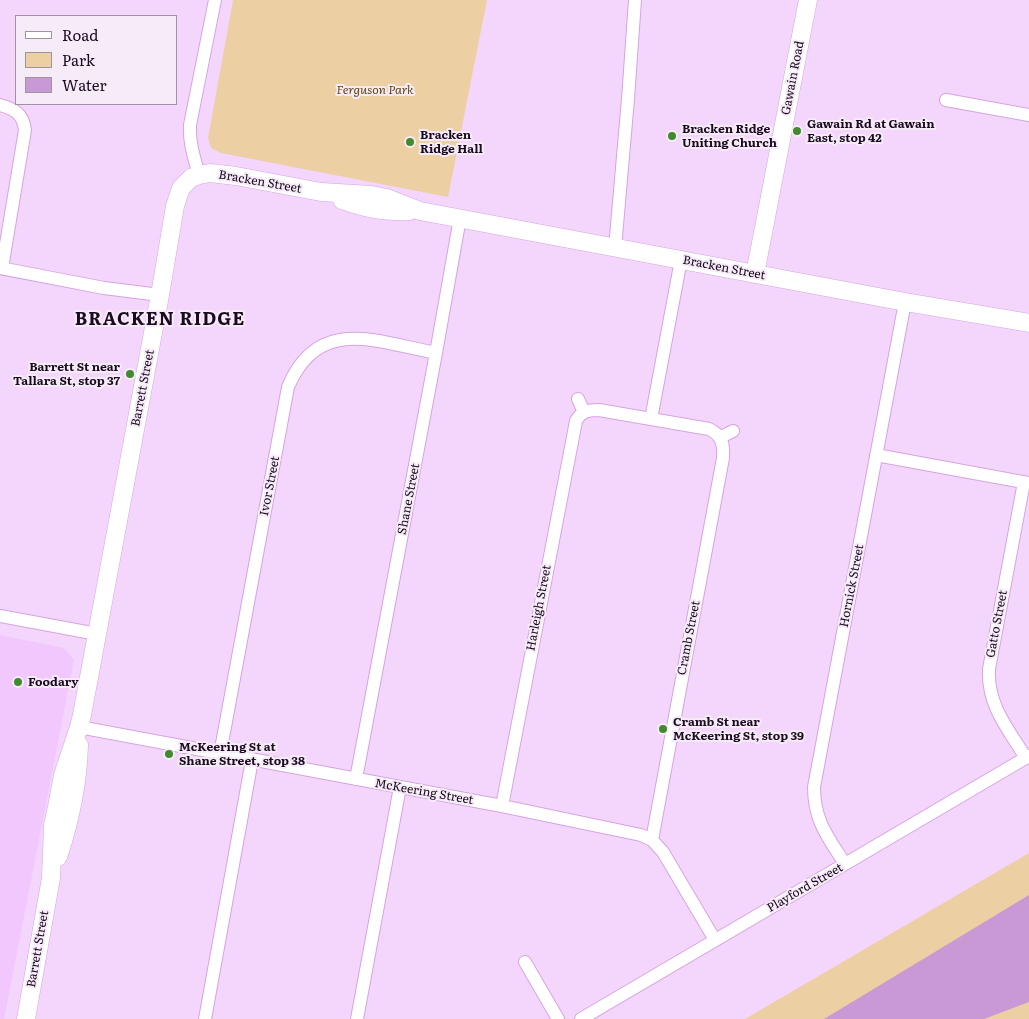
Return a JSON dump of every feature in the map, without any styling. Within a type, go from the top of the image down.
[{"type":"street","points":[[199,175],[191,152],[190,125],[215,0]]},
{"type":"street","points":[[615,248],[635,0]]},
{"type":"street","name":"Gawain Road","points":[[756,274],[808,0]]},
{"type":"street","points":[[946,100],[1029,115]]},
{"type":"street","points":[[0,105],[22,109],[25,130],[1,268],[104,288],[160,295]]},
{"type":"street","name":"Bracken Street","points":[[199,175],[210,173],[236,176],[321,192],[371,195],[387,198],[420,211],[905,302],[1029,323]]},
{"type":"street","name":"Barrett Street","points":[[26,1019],[50,878],[54,825],[63,775],[79,727],[178,196],[186,182],[199,175]]},
{"type":"street","name":"Shane Street","points":[[356,779],[460,218]]},
{"type":"street","points":[[651,419],[681,260]]},
{"type":"street","name":"Hornick Street","points":[[845,864],[817,816],[814,803],[814,787],[905,302]]},
{"type":"street","name":"Ivor Street","points":[[220,754],[288,387],[295,371],[304,358],[319,347],[349,338],[364,339],[436,353]]},
{"type":"street","points":[[578,399],[584,412],[607,410],[710,429],[721,437],[732,431]]},
{"type":"street","name":"Harleigh Street","points":[[502,806],[573,430],[579,416],[584,412]]},
{"type":"street","name":"Cramb Street","points":[[652,840],[723,458],[724,447],[721,437]]},
{"type":"street","points":[[876,455],[1027,482]]},
{"type":"street","name":"Gatto Street","points":[[1027,482],[989,668],[988,682],[994,706],[1027,757]]},
{"type":"street","points":[[0,616],[97,634]]},
{"type":"street","name":"McKeering Street","points":[[79,727],[502,806],[628,832],[652,840]]},
{"type":"street","name":"Playford Street","points":[[581,1019],[1027,757]]},
{"type":"street","points":[[205,1019],[252,760]]},
{"type":"street","points":[[357,1019],[400,788]]},
{"type":"street","points":[[652,840],[663,852],[715,940]]},
{"type":"street","points":[[525,962],[558,1019]]},
{"type":"shaded area","points":[[0,635],[64,648],[74,660],[4,1019],[0,1019]]},
{"type":"green space","name":"Ferguson Park","points":[[233,0],[487,0],[448,197],[221,153],[211,148],[208,138]]},
{"type":"green space","points":[[1029,853],[1029,1019],[745,1019]]},
{"type":"water","points":[[1029,895],[1029,1002],[984,1019],[824,1019]]},
{"type":"place","name":"Gawain Rd at Gawain East, stop 42","points":[[797,131]]},
{"type":"place","name":"Bracken Ridge Uniting Church","points":[[672,136]]},
{"type":"place","name":"Bracken Ridge Hall","points":[[410,142]]},
{"type":"place","name":"Barrett St near Tallara St, stop 37","points":[[130,374]]},
{"type":"place","name":"Foodary","points":[[18,682]]},
{"type":"place","name":"Cramb St near McKeering St, stop 39","points":[[663,729]]},
{"type":"place","name":"McKeering St at Shane Street, stop 38","points":[[169,754]]},
{"type":"district","name":"BRACKEN RIDGE","points":[[160,320]]}]
